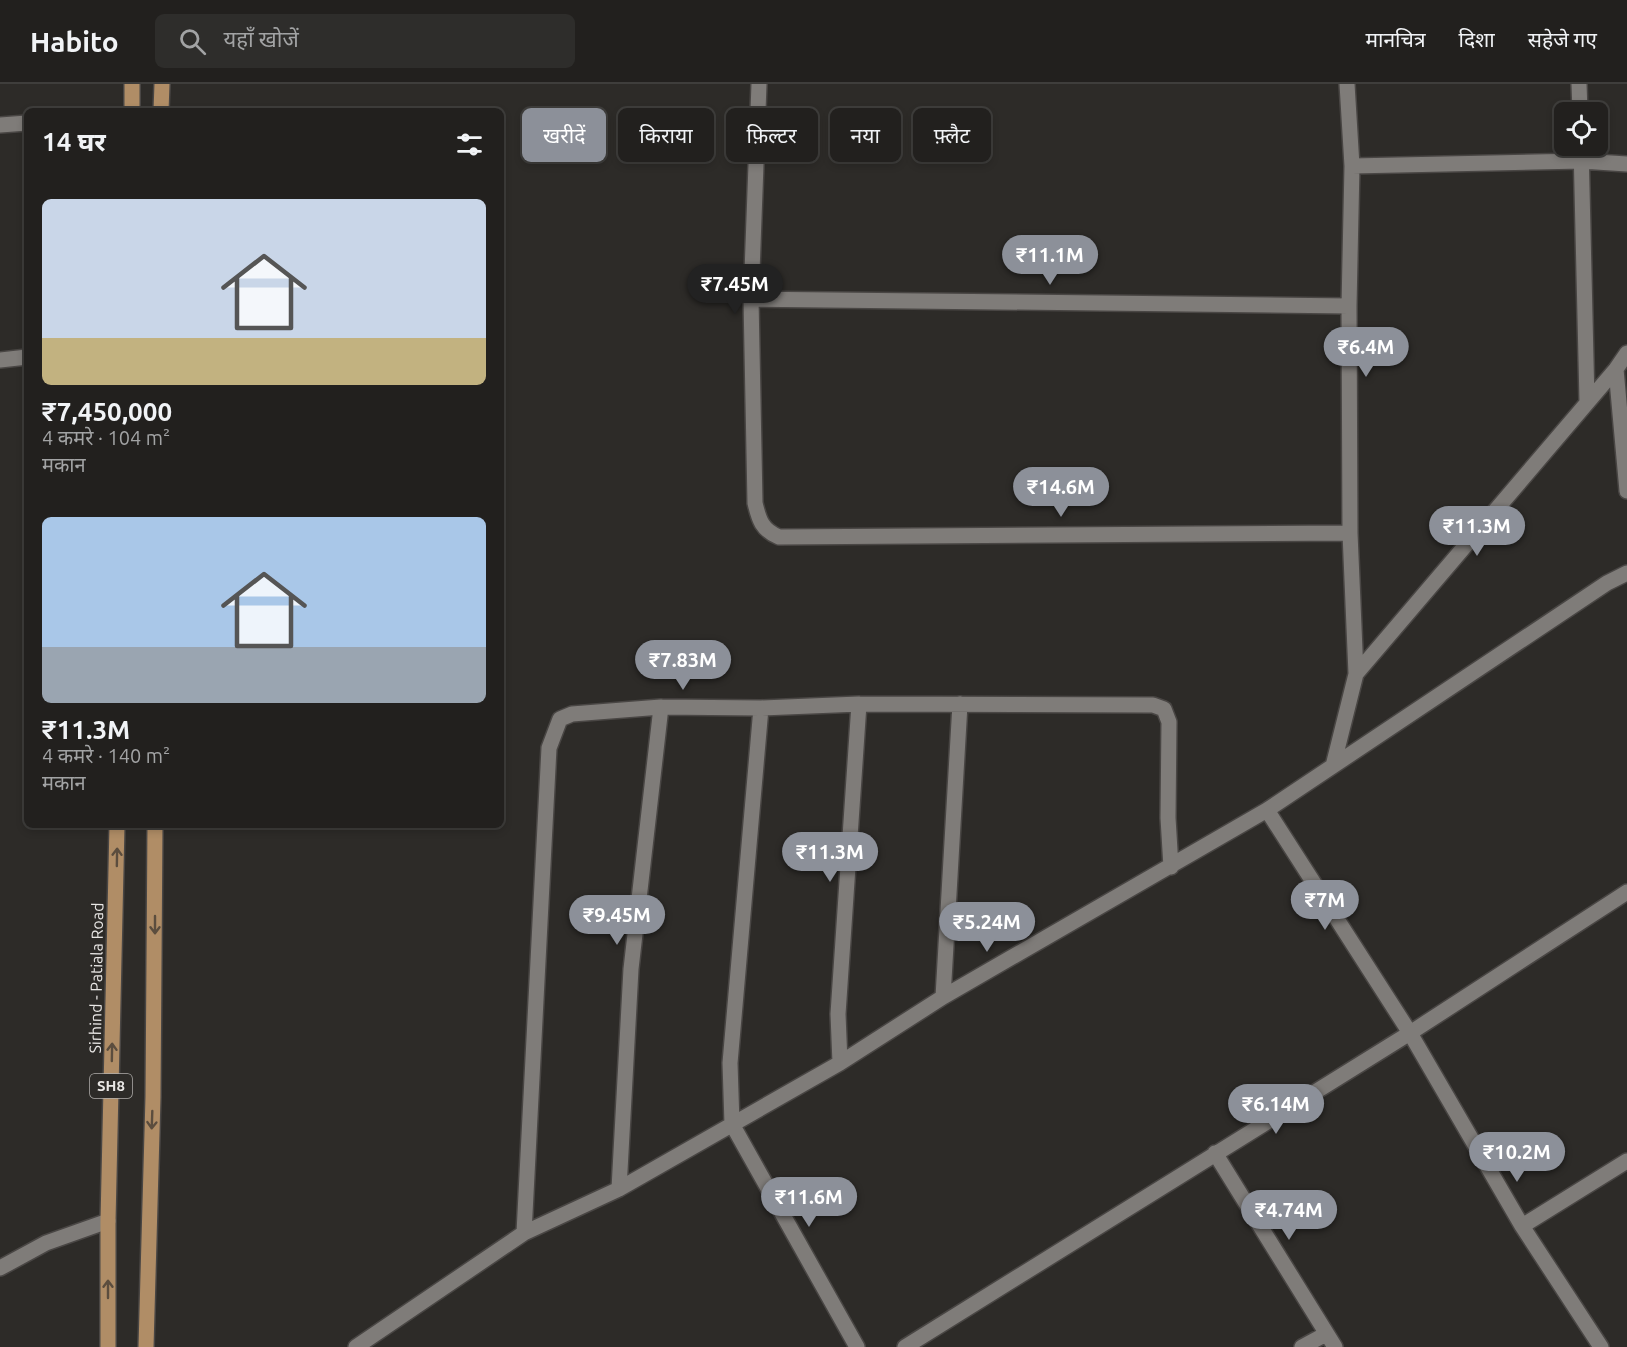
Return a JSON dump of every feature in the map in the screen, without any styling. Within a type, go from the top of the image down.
[{"type":"main road","points":[[132,84],[132,108]]},
{"type":"main road","points":[[161,108],[162,84]]},
{"type":"main road","name":"Sirhind - Patiala Road","points":[[108,1347],[108,1221],[117,828]]},
{"type":"main road","points":[[146,1347],[153,1096],[155,828]]},
{"type":"street","points":[[759,84],[752,299],[755,503],[759,521],[768,532],[779,537],[1350,533]]},
{"type":"street","points":[[1334,766],[1356,674],[1350,533],[1349,306],[1352,166],[1347,84]]},
{"type":"street","points":[[1579,84],[1580,102]]},
{"type":"street","points":[[0,125],[24,123]]},
{"type":"street","points":[[1581,156],[1587,402]]},
{"type":"street","points":[[1352,166],[1581,161],[1627,164]]},
{"type":"street","points":[[752,299],[1349,306]]},
{"type":"street","points":[[1356,674],[1616,369],[1627,353]]},
{"type":"street","points":[[0,360],[24,357]]},
{"type":"street","points":[[1616,369],[1627,492]]},
{"type":"street","points":[[356,1347],[524,1233],[619,1189],[840,1063],[943,998],[1267,810],[1607,583],[1627,573]]},
{"type":"street","points":[[840,1063],[838,1014],[859,704]]},
{"type":"street","points":[[524,1233],[549,748],[560,719],[572,714],[661,707],[760,708],[859,704],[1153,705],[1164,710],[1169,722],[1168,818],[1171,867]]},
{"type":"street","points":[[943,998],[960,704]]},
{"type":"street","points":[[619,1189],[631,969],[661,707]]},
{"type":"street","points":[[760,708],[730,1063],[732,1124],[858,1347]]},
{"type":"street","points":[[1267,810],[1410,1033],[1522,1226],[1601,1347]]},
{"type":"street","points":[[905,1347],[1410,1033],[1627,892]]},
{"type":"street","points":[[1215,1153],[1335,1347]]},
{"type":"street","points":[[1522,1226],[1627,1161]]},
{"type":"street","points":[[0,1268],[46,1243],[108,1221]]},
{"type":"street","points":[[1302,1347],[1326,1334]]}]
